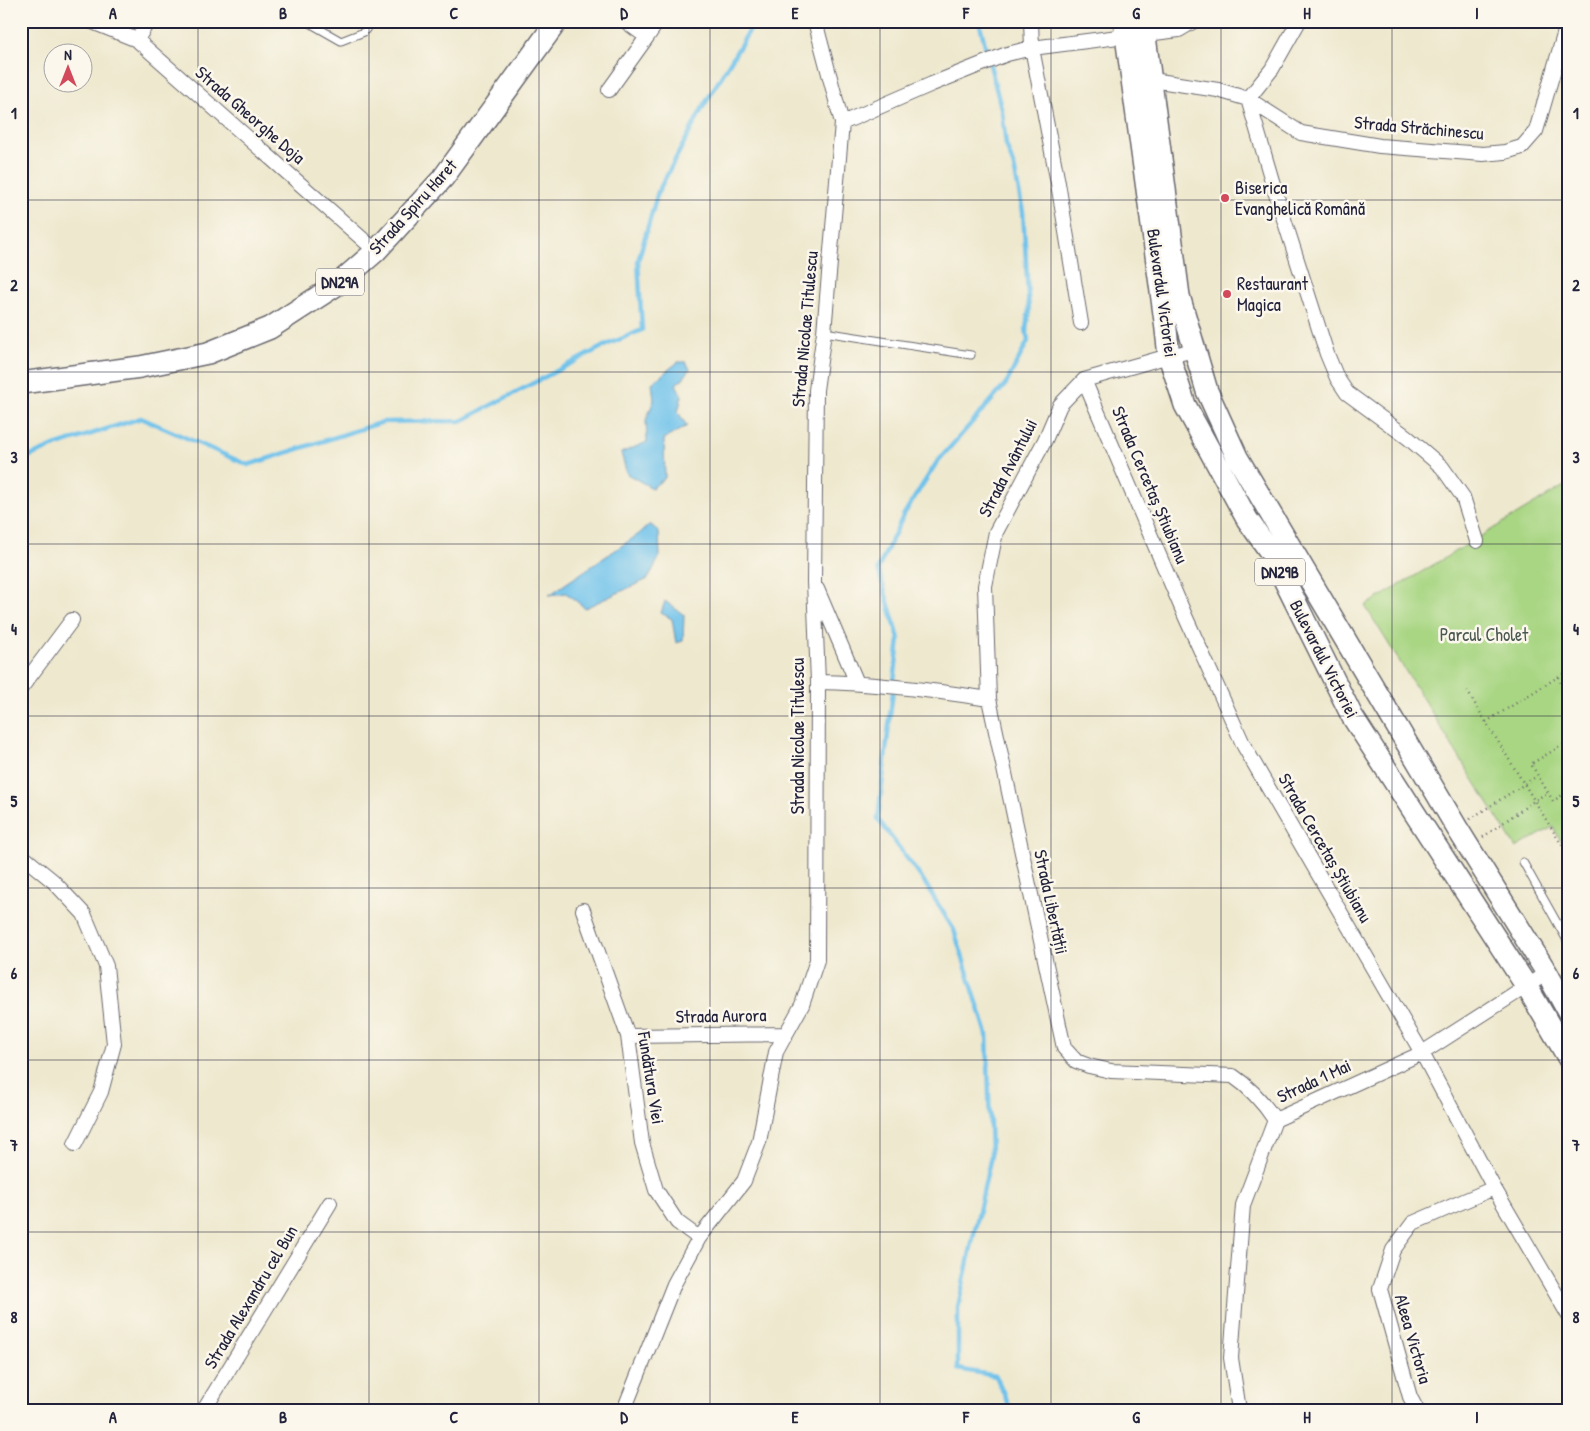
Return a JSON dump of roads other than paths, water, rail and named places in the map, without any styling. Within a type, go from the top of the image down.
[{"type":"main road","name":"Strada Spiru Haret","points":[[21,383],[140,367],[208,353],[270,328],[338,284],[376,251],[443,178],[557,21]]},
{"type":"main road","name":"Bulevardul Victoriei","points":[[1135,28],[1152,80],[1179,296],[1207,391],[1237,457],[1457,828],[1547,973],[1569,1013]]},
{"type":"main road","name":"Bulevardul Victoriei","points":[[1135,28],[1169,356],[1185,405],[1247,519],[1271,554],[1352,716],[1526,987],[1569,1059]]},
{"type":"street","name":"Strada Gheorghe Doja","points":[[90,21],[137,40],[376,251]]},
{"type":"street","points":[[137,40],[148,21]]},
{"type":"street","points":[[625,21],[647,37]]},
{"type":"street","points":[[609,90],[658,21]]},
{"type":"street","points":[[1030,21],[1032,48],[1058,183],[1081,323]]},
{"type":"street","points":[[842,123],[1007,54],[1135,28],[1179,30],[1194,21]]},
{"type":"street","points":[[1299,21],[1272,68],[1248,99],[1327,354],[1337,378],[1347,393],[1407,437],[1442,467],[1464,497],[1477,541]]},
{"type":"street","name":"Strada Străchinescu","points":[[1152,80],[1218,90],[1248,99],[1301,133],[1380,146],[1483,154],[1505,152],[1522,147],[1536,131],[1568,21]]},
{"type":"street","name":"Strada Nicolae Titulescu","points":[[624,1410],[674,1284],[699,1238],[744,1181],[759,1142],[776,1052],[802,1005],[817,960],[818,682],[814,582],[816,390],[824,332],[842,123],[816,24]]},
{"type":"street","points":[[1084,380],[1195,350]]},
{"type":"street","name":"Strada Avântului","points":[[989,699],[985,586],[996,532],[1045,440],[1060,405],[1084,380]]},
{"type":"street","name":"Strada Cercetaș Știubianu","points":[[1084,380],[1182,609],[1244,746],[1422,1053],[1494,1188],[1569,1316]]},
{"type":"street","points":[[814,582],[857,683]]},
{"type":"street","points":[[21,688],[72,620]]},
{"type":"street","points":[[818,682],[914,688],[989,699]]},
{"type":"street","name":"Strada Libertății","points":[[989,699],[1064,1048],[1076,1061],[1111,1071],[1233,1076],[1246,1085],[1264,1103],[1275,1120]]},
{"type":"street","points":[[21,855],[53,880],[84,914],[106,966],[114,1044],[101,1092],[75,1144]]},
{"type":"street","name":"Fundătura Viei","points":[[583,910],[628,1036],[642,1143],[656,1190],[677,1222],[699,1238]]},
{"type":"street","name":"Strada 1 Mai","points":[[1239,1410],[1231,1358],[1243,1205],[1275,1120],[1422,1053],[1547,973]]},
{"type":"street","name":"Strada Aurora","points":[[628,1036],[785,1034]]},
{"type":"street","name":"Aleea Victoria","points":[[1417,1410],[1410,1397],[1380,1289],[1390,1258],[1393,1250],[1413,1223],[1494,1188]]},
{"type":"street","name":"Strada Alexandru cel Bun","points":[[204,1410],[330,1203]]},
{"type":"lane","points":[[306,21],[341,41],[364,32],[372,21]]},
{"type":"lane","points":[[824,332],[971,355]]},
{"type":"lane","points":[[1523,862],[1569,944]]},
{"type":"water","points":[[678,362],[686,362],[690,369],[683,379],[676,384],[682,396],[678,412],[687,426],[664,439],[665,478],[652,488],[627,474],[621,453],[647,442],[646,420],[654,400],[652,383]]},
{"type":"water","points":[[650,524],[659,532],[660,556],[648,579],[585,608],[566,593],[549,595],[639,534]]},
{"type":"water","points":[[665,601],[684,615],[683,641],[676,643],[672,619],[661,613]]},
{"type":"waterway","points":[[21,460],[54,446],[141,418],[248,465],[383,422],[461,421],[604,346],[642,330],[638,261],[658,192],[703,107],[755,21]]},
{"type":"waterway","points":[[979,21],[1002,112],[1006,145],[1014,167],[1023,212],[1029,311],[1026,328],[1028,341],[1006,384],[937,462],[904,514],[878,569],[899,639],[878,819],[923,880],[954,930],[987,1034],[991,1156],[958,1307],[958,1369],[996,1376],[1011,1410]]},
{"type":"place","name":"Biserica Evanghelică Română","points":[[1225,198]]},
{"type":"place","name":"Restaurant Magica","points":[[1227,294]]},
{"type":"park label","name":"Parcul Cholet","points":[[1484,635]]}]
